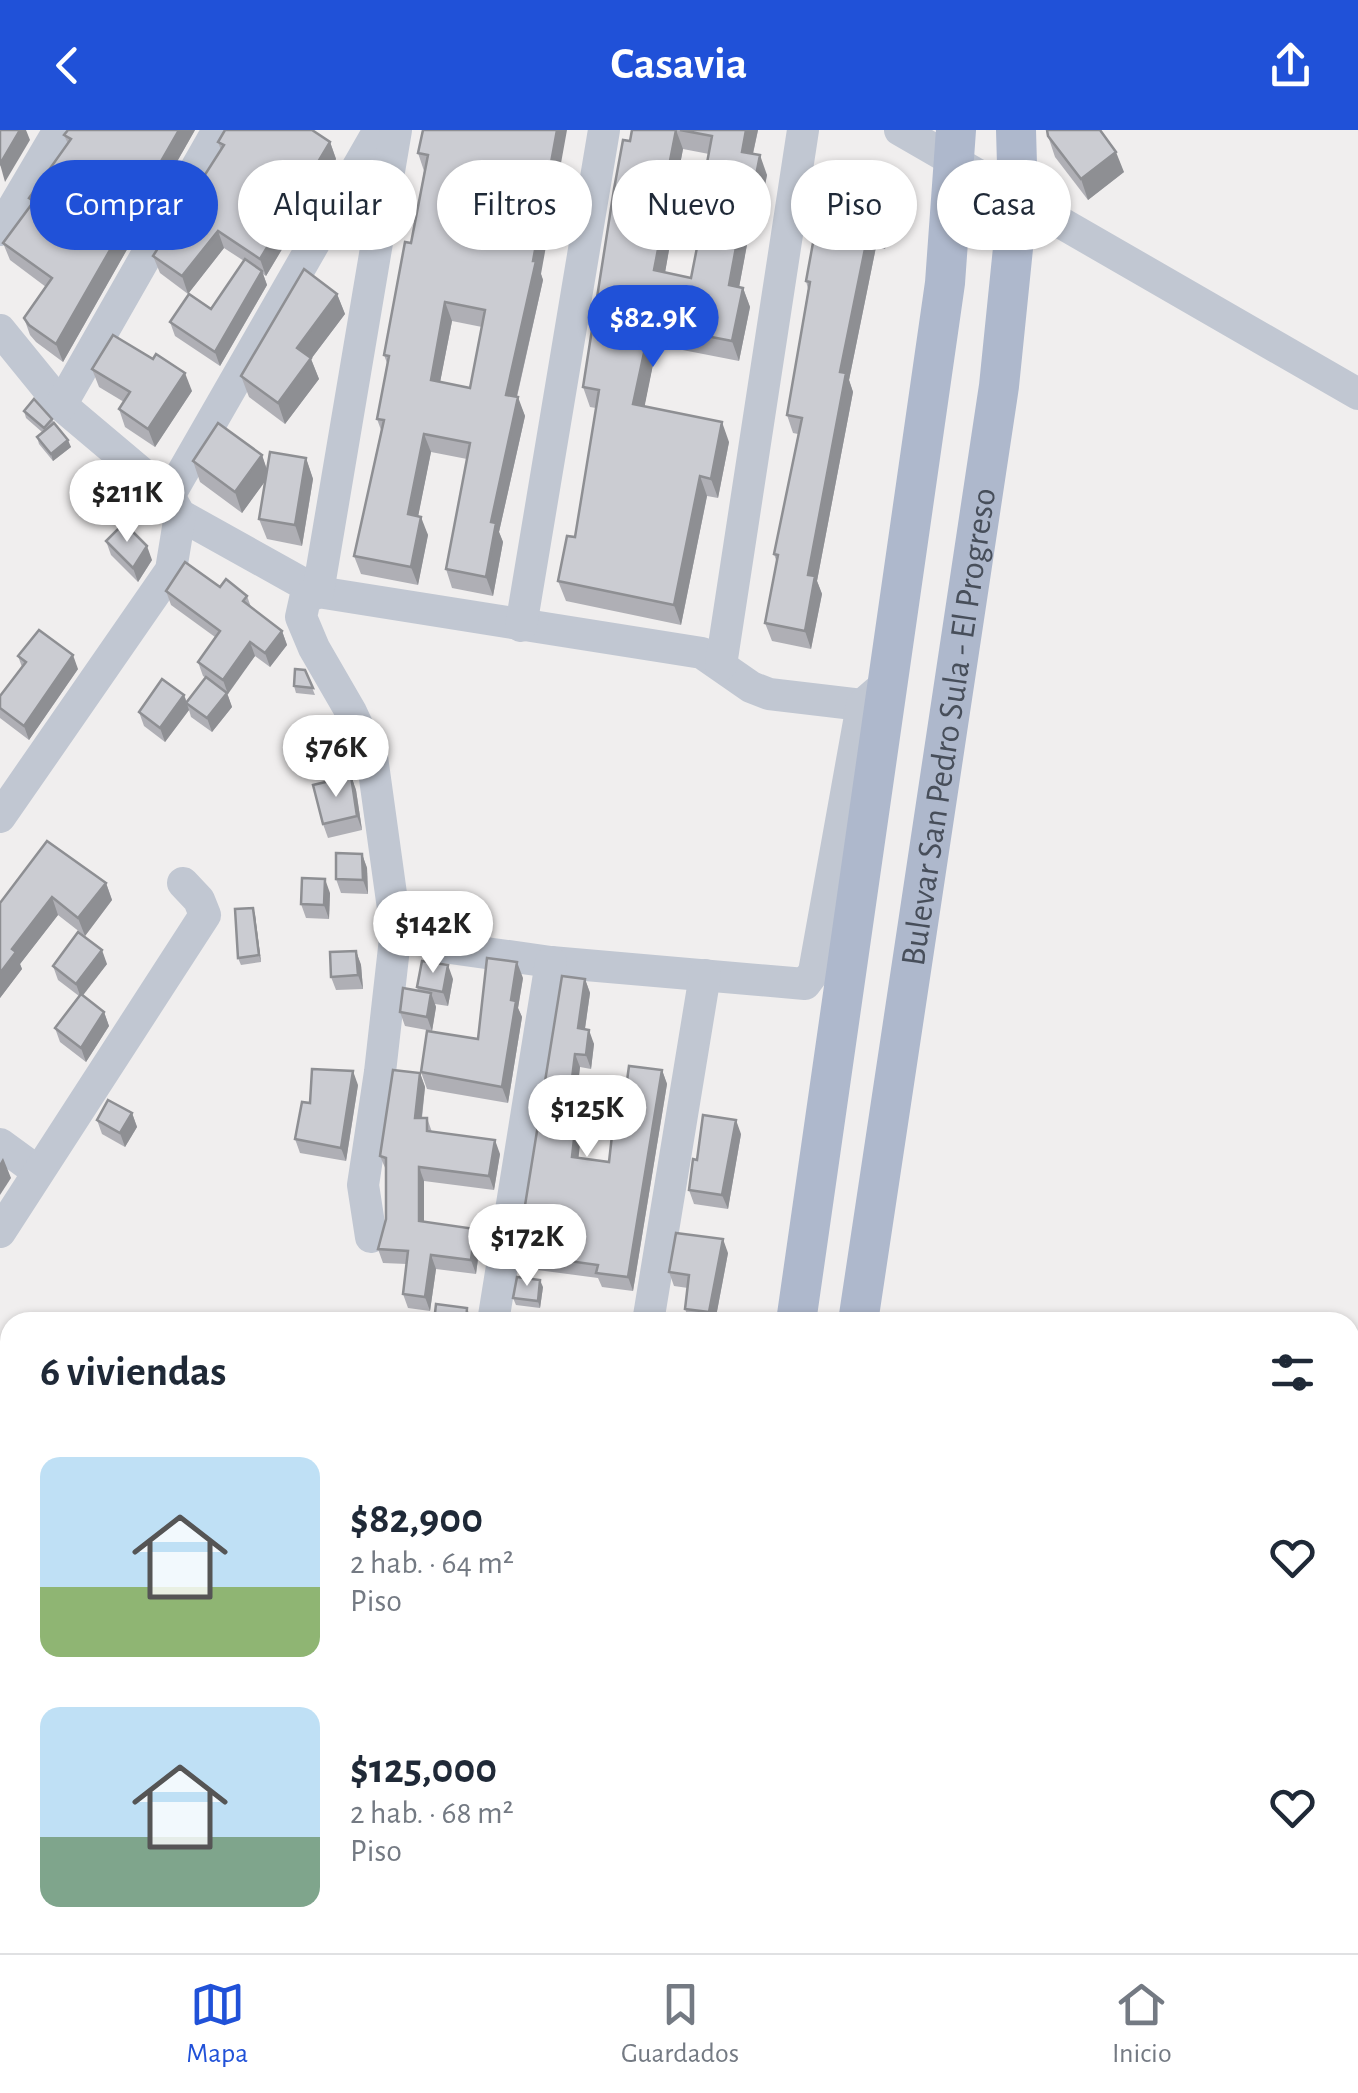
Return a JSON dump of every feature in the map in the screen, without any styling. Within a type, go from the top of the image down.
[{"type":"main road","name":"Bulevar San Pedro Sula - El Progreso","points":[[1016,130],[1017,160]]},
{"type":"main road","name":"Bulevar San Pedro Sula - El Progreso","points":[[797,1312],[875,693],[945,282],[956,147]]},
{"type":"main road","name":"Bulevar San Pedro Sula - El Progreso","points":[[860,1312],[1000,386],[1013,250]]},
{"type":"street","points":[[61,405],[218,130]]},
{"type":"street","points":[[0,817],[172,570],[175,506],[378,130]]},
{"type":"street","points":[[318,592],[396,130]]},
{"type":"street","points":[[521,626],[604,130]]},
{"type":"street","points":[[721,665],[803,130]]},
{"type":"street","points":[[900,130],[956,147]]},
{"type":"street","points":[[0,230],[53,132]]},
{"type":"street","points":[[1071,229],[1358,394]]},
{"type":"street","points":[[0,330],[61,405],[175,506],[318,592],[702,654],[738,679],[770,694],[875,693],[814,972],[805,984],[551,962],[443,947],[396,930]]},
{"type":"street","points":[[318,592],[305,599],[301,616],[372,757],[396,930],[363,1185],[370,1237]]},
{"type":"street","points":[[0,1232],[205,915],[199,900],[182,883]]},
{"type":"street","points":[[495,1312],[551,962]]},
{"type":"street","points":[[650,1312],[705,975]]},
{"type":"street","points":[[0,1144],[38,1171]]},
{"type":"building","points":[[0,130],[20,130],[0,164]]},
{"type":"building","points":[[68,130],[179,130],[162,160],[56,160],[71,139],[64,135]]},
{"type":"building","points":[[225,130],[312,130],[330,142],[319,160],[238,160],[238,244],[218,231],[218,160],[214,160],[224,145],[218,142]]},
{"type":"building","points":[[423,130],[557,130],[552,160],[437,160],[437,250],[535,250],[536,261],[506,395],[518,397],[491,522],[496,523],[486,577],[446,569],[470,443],[424,434],[408,514],[421,517],[411,567],[354,556],[384,420],[377,419],[389,356],[384,355],[404,250],[417,250],[417,212],[428,155],[418,153]],"holes":[[[445,302],[485,310],[470,388],[431,380]]]},
{"type":"building","points":[[632,130],[676,130],[670,160],[619,160],[623,140],[630,141]]},
{"type":"building","points":[[680,130],[746,130],[742,152],[760,155],[759,160],[708,160],[712,136]]},
{"type":"building","points":[[1047,130],[1100,130],[1116,152],[1081,179],[1071,160],[1066,160]]},
{"type":"building","points":[[612,202],[612,250],[658,250],[654,270],[691,278],[697,250],[736,250],[729,285],[743,288],[732,341],[650,325],[633,404],[722,422],[711,479],[700,476],[674,605],[558,581],[567,536],[575,537],[599,390],[583,387]]},
{"type":"building","points":[[30,206],[30,250],[110,250],[56,344],[24,318],[52,278],[3,243]]},
{"type":"building","points":[[157,250],[203,250],[182,276],[153,256]]},
{"type":"building","points":[[246,250],[265,250],[260,259]]},
{"type":"building","points":[[812,250],[865,250],[840,372],[846,373],[808,575],[815,576],[805,631],[765,623],[778,555],[774,554],[802,418],[787,415],[810,282],[806,281]]},
{"type":"building","points":[[245,259],[262,271],[215,352],[170,322],[189,294],[211,309]]},
{"type":"building","points":[[304,269],[337,294],[297,348],[311,358],[278,403],[241,376]]},
{"type":"building","points":[[113,335],[153,359],[156,354],[185,373],[148,429],[119,409],[130,392],[92,369]]},
{"type":"building","points":[[34,399],[52,419],[44,428],[24,411]]},
{"type":"building","points":[[54,423],[68,440],[51,454],[37,437]]},
{"type":"building","points":[[218,423],[262,455],[235,492],[193,461]]},
{"type":"building","points":[[270,452],[306,458],[295,525],[259,519]]},
{"type":"building","points":[[124,523],[147,546],[133,568],[106,541]]},
{"type":"building","points":[[185,562],[220,587],[226,579],[247,596],[243,601],[282,631],[265,653],[250,642],[223,680],[198,662],[220,631],[166,591]]},
{"type":"building","points":[[39,630],[73,655],[24,726],[0,708],[0,696],[26,662],[18,656]]},
{"type":"building","points":[[295,669],[305,670],[313,688],[294,686]]},
{"type":"building","points":[[206,677],[227,693],[207,718],[186,703]]},
{"type":"building","points":[[162,679],[184,695],[160,728],[139,712]]},
{"type":"building","points":[[327,725],[329,748],[312,749],[310,726]]},
{"type":"building","points":[[351,776],[357,816],[323,824],[313,785]]},
{"type":"building","points":[[47,841],[106,883],[78,918],[52,897],[12,949],[16,952],[0,973],[0,903]]},
{"type":"building","points":[[336,853],[362,854],[363,880],[336,879]]},
{"type":"building","points":[[302,878],[325,879],[324,905],[301,904]]},
{"type":"building","points":[[253,908],[259,955],[238,958],[235,909]]},
{"type":"building","points":[[78,932],[102,950],[76,984],[53,966]]},
{"type":"building","points":[[356,951],[358,975],[331,977],[330,952]]},
{"type":"building","points":[[487,958],[517,962],[511,1000],[516,1001],[502,1087],[421,1072],[427,1031],[478,1039]]},
{"type":"building","points":[[422,961],[448,965],[443,992],[417,987]]},
{"type":"building","points":[[562,976],[585,979],[578,1028],[589,1030],[586,1055],[575,1054],[568,1111],[577,1112],[572,1157],[609,1162],[615,1109],[623,1110],[629,1066],[662,1070],[628,1277],[596,1273],[598,1265],[525,1255],[529,1225],[522,1224]]},
{"type":"building","points":[[403,988],[431,993],[427,1017],[400,1012]]},
{"type":"building","points":[[81,994],[104,1012],[81,1048],[55,1028]]},
{"type":"building","points":[[312,1069],[353,1071],[341,1148],[295,1139],[302,1102],[310,1103]]},
{"type":"building","points":[[393,1070],[420,1073],[415,1118],[427,1118],[427,1131],[495,1140],[489,1176],[419,1167],[419,1221],[475,1229],[471,1260],[431,1255],[425,1297],[403,1294],[408,1251],[378,1249],[386,1219],[386,1158],[380,1156]]},
{"type":"building","points":[[108,1100],[132,1113],[120,1133],[97,1120]]},
{"type":"building","points":[[703,1115],[736,1120],[722,1195],[689,1190]]},
{"type":"building","points":[[676,1233],[723,1239],[709,1312],[685,1309],[689,1275],[669,1272]]},
{"type":"building","points":[[517,1277],[540,1280],[538,1301],[513,1298]]},
{"type":"building","points":[[436,1304],[467,1308],[467,1312],[435,1312]]}]
